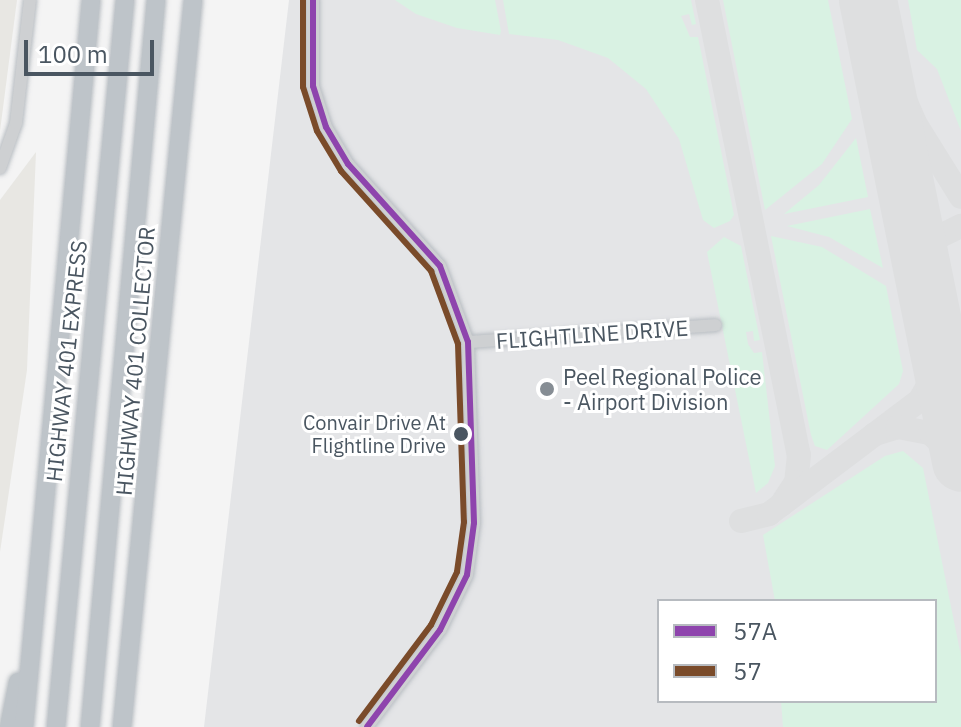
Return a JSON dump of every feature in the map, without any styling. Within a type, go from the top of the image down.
[{"type":"highway","points":[[24,727],[91,0]]},
{"type":"highway","name":"HIGHWAY 401 EXPRESS","points":[[56,727],[125,0]]},
{"type":"highway","points":[[90,727],[156,0]]},
{"type":"highway","name":"HIGHWAY 401 COLLECTOR","points":[[122,727],[193,0]]},
{"type":"highway","points":[[134,727],[138,581]]},
{"type":"highway","points":[[9,727],[36,593]]},
{"type":"street","points":[[0,168],[16,123],[30,0]]},
{"type":"street","points":[[313,0],[313,86],[326,127],[348,164],[440,266],[468,342],[474,523],[467,575],[440,630],[367,727]]},
{"type":"street","name":"FLIGHTLINE DRIVE","points":[[468,342],[715,325]]},
{"type":"shaded area","points":[[0,0],[17,0],[0,131]]},
{"type":"shaded area","points":[[289,0],[961,0],[961,727],[204,727]]},
{"type":"shaded area","points":[[36,152],[27,370],[0,552],[0,200]]},
{"type":"green space","points":[[395,0],[495,0],[500,35],[457,28],[416,14]]},
{"type":"green space","points":[[503,0],[691,0],[696,24],[692,25],[689,14],[681,16],[690,37],[698,37],[734,215],[730,221],[714,228],[703,220],[679,139],[646,89],[608,58],[558,40],[509,34]]},
{"type":"green space","points":[[723,0],[828,0],[852,119],[822,164],[765,210]]},
{"type":"green space","points":[[908,0],[961,0],[961,131],[937,69],[917,50]]},
{"type":"green space","points":[[856,138],[868,197],[784,214],[819,185]]},
{"type":"green space","points":[[870,209],[883,268],[829,237],[787,226]]},
{"type":"green space","points":[[771,236],[822,247],[886,286],[903,371],[899,384],[827,450],[815,446],[811,435]]},
{"type":"green space","points":[[724,237],[741,246],[760,340],[754,341],[753,331],[746,332],[748,344],[754,353],[762,352],[775,466],[768,483],[756,493],[707,252]]},
{"type":"green space","points":[[903,451],[923,468],[961,656],[961,727],[783,727],[781,703],[937,703],[937,599],[775,599],[763,535],[885,456]]},
{"type":"taxiway","points":[[707,0],[799,455],[796,482],[781,505]]},
{"type":"taxiway","points":[[874,29],[915,123],[961,197]]},
{"type":"taxiway","points":[[922,271],[934,239],[961,226]]},
{"type":"taxiway","points":[[920,271],[936,349],[935,373],[920,400],[875,434],[898,427],[930,433],[954,455],[961,474]]},
{"type":"taxiway","points":[[741,521],[769,514],[875,434]]},
{"type":"runway","points":[[868,0],[961,463]]},
{"type":"transit line","name":"57","points":[[303,0],[303,87],[317,131],[341,171],[431,271],[458,344],[464,522],[457,572],[431,625],[359,721]]},
{"type":"transit line","name":"57A","points":[[313,0],[313,86],[326,127],[348,164],[440,266],[468,342],[474,523],[467,575],[440,630],[367,727]]},
{"type":"place","name":"Peel Regional Police - Airport Division","points":[[547,389]]},
{"type":"place","name":"Convair Drive At Flightline Drive","points":[[461,434]]}]
